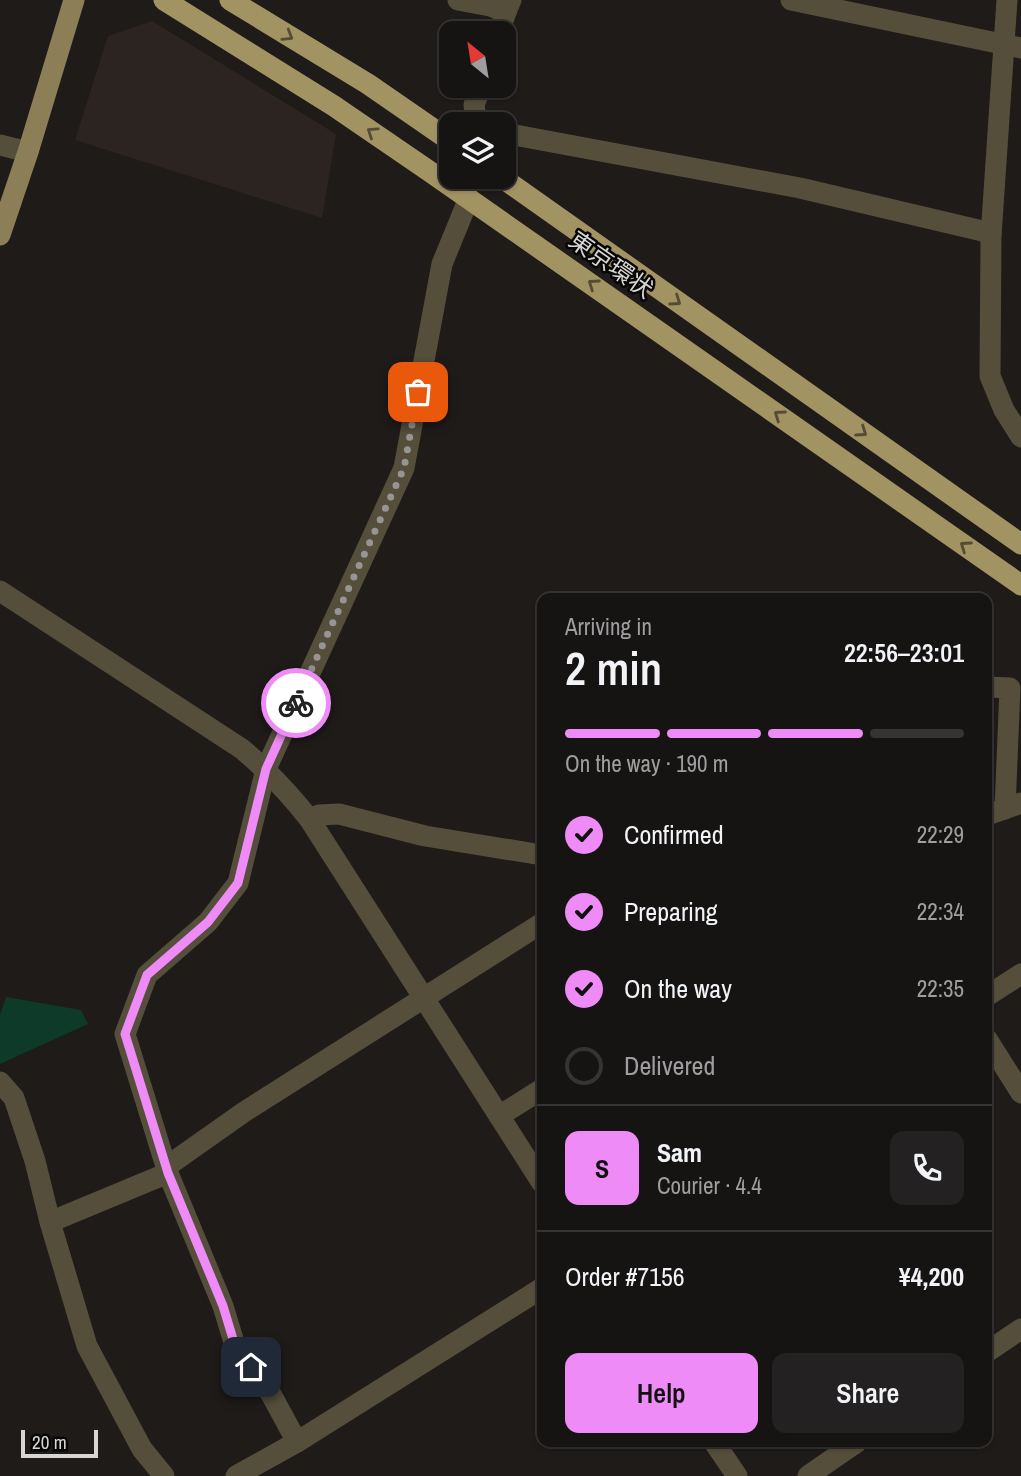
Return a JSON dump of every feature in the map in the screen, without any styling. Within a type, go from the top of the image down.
[{"type":"highway","name":"東京環状","points":[[164,0],[334,106],[469,198],[1021,585]]},
{"type":"highway","points":[[230,0],[368,84],[439,133]]},
{"type":"highway","name":"東京環状","points":[[516,188],[1021,544]]},
{"type":"main road","points":[[0,235],[74,0]]},
{"type":"street","points":[[458,0],[490,6],[508,6]]},
{"type":"street","points":[[792,0],[1012,47]]},
{"type":"street","points":[[1007,0],[1012,47],[991,233],[990,376],[1004,410],[1019,429]]},
{"type":"street","points":[[516,135],[800,188],[991,233]]},
{"type":"street","points":[[0,145],[28,152]]},
{"type":"street","points":[[297,1441],[266,1385],[236,1349],[223,1306],[167,1170],[125,1034],[147,975],[208,922],[238,883],[266,769],[404,468],[442,264],[469,198]]},
{"type":"street","points":[[0,591],[242,749],[289,793],[310,820],[537,1175]]},
{"type":"street","points":[[992,687],[1010,688],[1004,809]]},
{"type":"street","points":[[310,820],[339,814],[425,836],[537,854]]},
{"type":"street","points":[[50,1222],[167,1170],[244,1112],[537,926]]},
{"type":"street","points":[[992,993],[1021,974]]},
{"type":"street","points":[[992,1047],[1021,1093]]},
{"type":"street","points":[[0,1082],[14,1098],[35,1161],[50,1222],[88,1346],[142,1449],[164,1476]]},
{"type":"street","points":[[499,1116],[537,1092]]},
{"type":"street","points":[[236,1476],[537,1292]]},
{"type":"street","points":[[992,1349],[1021,1329]]},
{"type":"street","points":[[717,1447],[737,1476]]},
{"type":"street","points":[[808,1476],[850,1447]]},
{"type":"shaded area","points":[[152,21],[336,134],[322,218],[75,140],[108,36]]},
{"type":"green space","points":[[6,997],[81,1010],[88,1024],[0,1064],[0,1015]]},
{"type":"way so far","points":[[296,703],[404,468],[418,392]]},
{"type":"route","points":[[251,1367],[236,1349],[223,1306],[168,1173],[125,1034],[147,975],[208,922],[238,883],[266,769],[296,703]]}]
